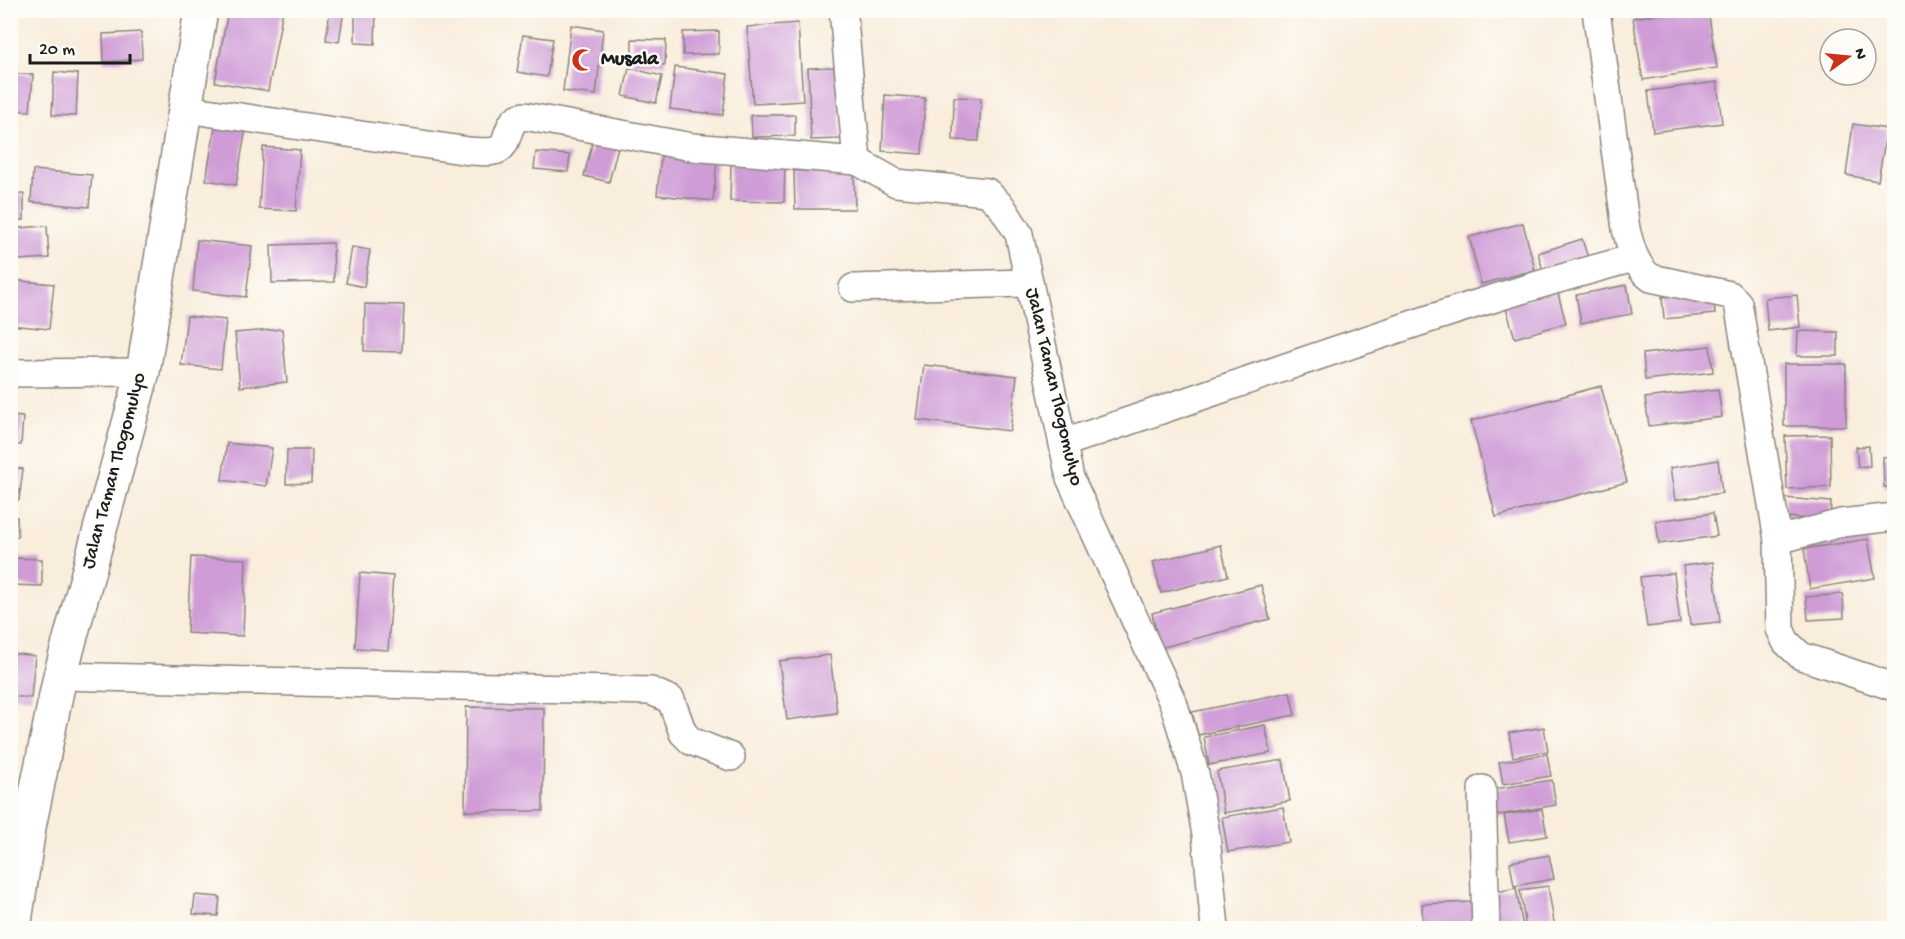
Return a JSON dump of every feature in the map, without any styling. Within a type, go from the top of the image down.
[{"type":"street","name":"Jalan Taman Tlogomulyo","points":[[14,928],[29,827],[60,676],[143,372],[201,10]]},
{"type":"street","points":[[186,109],[469,151],[496,152],[502,147],[510,124],[515,118],[524,116],[692,147],[857,161],[843,10]]},
{"type":"street","points":[[1596,10],[1626,229],[1634,258],[1642,272],[1651,278],[1730,295],[1738,303],[1778,540],[1780,630],[1786,642],[1801,656],[1894,687]]},
{"type":"street","name":"Jalan Taman Tlogomulyo","points":[[857,161],[896,183],[987,192],[1002,207],[1019,234],[1071,478],[1178,716],[1195,773],[1215,928]]},
{"type":"street","points":[[1064,443],[1395,331],[1571,274],[1634,258]]},
{"type":"street","points":[[853,288],[1029,283]]},
{"type":"street","points":[[10,373],[143,372]]},
{"type":"street","points":[[1778,540],[1841,523],[1894,517]]},
{"type":"street","points":[[60,676],[651,691],[670,700],[683,733],[691,741],[731,757]]},
{"type":"street","points":[[1482,789],[1486,928]]},
{"type":"building","points":[[228,10],[283,10],[268,91],[215,82]]},
{"type":"building","points":[[330,10],[344,10],[339,42],[326,40]]},
{"type":"building","points":[[355,10],[376,10],[375,44],[355,43]]},
{"type":"building","points":[[1686,10],[1708,10],[1717,68],[1643,80],[1633,18]]},
{"type":"building","points":[[798,23],[803,101],[753,104],[747,27]]},
{"type":"building","name":"Musala","points":[[571,25],[603,30],[596,95],[563,91]]},
{"type":"building","points":[[719,31],[719,54],[683,55],[683,32]]},
{"type":"building","points":[[141,32],[142,59],[104,62],[103,34]]},
{"type":"building","points":[[523,35],[553,39],[547,77],[517,72]]},
{"type":"building","points":[[632,39],[666,40],[665,65],[632,64]]},
{"type":"building","points":[[675,67],[728,74],[723,115],[670,109]]},
{"type":"building","points":[[838,67],[841,139],[811,140],[808,68]]},
{"type":"building","points":[[629,68],[662,76],[656,103],[623,96]]},
{"type":"building","points":[[54,72],[78,74],[76,116],[52,115]]},
{"type":"building","points":[[10,73],[33,75],[30,111],[10,110]]},
{"type":"building","points":[[1717,82],[1722,123],[1653,132],[1648,91]]},
{"type":"building","points":[[885,95],[925,98],[922,154],[882,151]]},
{"type":"building","points":[[954,97],[981,98],[979,141],[953,140]]},
{"type":"building","points":[[751,115],[795,115],[795,136],[752,137]]},
{"type":"building","points":[[216,122],[246,128],[236,185],[206,180]]},
{"type":"building","points":[[1853,124],[1887,129],[1878,181],[1846,175]]},
{"type":"building","points":[[595,132],[620,139],[609,182],[584,176]]},
{"type":"building","points":[[263,147],[300,150],[296,211],[259,209]]},
{"type":"building","points":[[1894,149],[1894,186],[1886,184]]},
{"type":"building","points":[[536,152],[570,155],[568,172],[534,169]]},
{"type":"building","points":[[661,156],[717,161],[713,201],[657,195]]},
{"type":"building","points":[[731,163],[785,164],[784,202],[730,201]]},
{"type":"building","points":[[33,170],[92,175],[89,207],[31,202]]},
{"type":"building","points":[[794,171],[854,171],[855,209],[795,209]]},
{"type":"building","points":[[10,194],[24,194],[24,220],[10,220]]},
{"type":"building","points":[[1523,223],[1535,270],[1481,284],[1469,237]]},
{"type":"building","points":[[47,226],[49,258],[19,260],[17,228]]},
{"type":"building","points":[[1582,239],[1589,261],[1544,274],[1538,253]]},
{"type":"building","points":[[197,240],[252,246],[246,297],[193,291]]},
{"type":"building","points":[[333,243],[334,282],[272,283],[271,245]]},
{"type":"building","points":[[352,247],[370,250],[364,287],[346,283]]},
{"type":"building","points":[[10,280],[54,284],[49,329],[10,325]]},
{"type":"building","points":[[1627,285],[1632,314],[1581,323],[1576,295]]},
{"type":"building","points":[[1557,290],[1566,323],[1515,338],[1505,305]]},
{"type":"building","points":[[1713,292],[1715,314],[1664,319],[1662,297]]},
{"type":"building","points":[[1797,295],[1800,327],[1768,331],[1765,298]]},
{"type":"building","points":[[365,304],[404,305],[402,352],[364,351]]},
{"type":"building","points":[[187,316],[226,320],[221,369],[181,365]]},
{"type":"building","points":[[282,329],[287,382],[240,387],[235,333]]},
{"type":"building","points":[[1798,331],[1838,332],[1838,356],[1797,356]]},
{"type":"building","points":[[1710,346],[1713,372],[1645,380],[1643,354]]},
{"type":"building","points":[[1784,364],[1846,364],[1846,426],[1784,426]]},
{"type":"building","points":[[924,365],[1017,376],[1010,431],[917,420]]},
{"type":"building","points":[[1601,386],[1627,482],[1496,517],[1471,421]]},
{"type":"building","points":[[1718,389],[1722,417],[1649,426],[1645,398]]},
{"type":"building","points":[[10,416],[23,417],[21,445],[10,444]]},
{"type":"building","points":[[1830,435],[1831,487],[1787,489],[1785,436]]},
{"type":"building","points":[[227,443],[272,448],[266,486],[222,480]]},
{"type":"building","points":[[1869,446],[1870,466],[1858,467],[1856,447]]},
{"type":"building","points":[[287,450],[312,450],[311,483],[286,484]]},
{"type":"building","points":[[1894,456],[1894,486],[1884,487],[1883,457]]},
{"type":"building","points":[[1718,460],[1722,493],[1675,500],[1670,468]]},
{"type":"building","points":[[10,467],[23,469],[19,500],[10,498]]},
{"type":"building","points":[[1785,498],[1831,502],[1830,520],[1784,517]]},
{"type":"building","points":[[1713,513],[1717,536],[1659,544],[1656,521]]},
{"type":"building","points":[[10,517],[17,517],[18,537],[10,537]]},
{"type":"building","points":[[1868,539],[1875,578],[1810,589],[1804,549]]},
{"type":"building","points":[[1221,545],[1228,576],[1161,593],[1153,562]]},
{"type":"building","points":[[191,557],[246,559],[243,636],[187,633]]},
{"type":"building","points":[[10,558],[42,559],[42,586],[10,585]]},
{"type":"building","points":[[1713,562],[1720,622],[1690,625],[1683,566]]},
{"type":"building","points":[[360,573],[393,576],[388,650],[355,648]]},
{"type":"building","points":[[1674,573],[1680,623],[1647,627],[1640,577]]},
{"type":"building","points":[[1261,585],[1270,619],[1160,648],[1152,613]]},
{"type":"building","points":[[1843,594],[1844,618],[1808,620],[1806,597]]},
{"type":"building","points":[[10,653],[35,656],[31,698],[10,696]]},
{"type":"building","points":[[830,655],[837,713],[787,720],[779,661]]},
{"type":"building","points":[[1290,692],[1295,715],[1198,735],[1192,712]]},
{"type":"building","points":[[466,707],[544,708],[543,811],[465,811]]},
{"type":"building","points":[[1265,725],[1271,753],[1209,765],[1204,737]]},
{"type":"building","points":[[1544,727],[1548,751],[1513,757],[1509,733]]},
{"type":"building","points":[[1547,754],[1551,776],[1503,784],[1499,762]]},
{"type":"building","points":[[1283,760],[1290,801],[1224,813],[1217,771]]},
{"type":"building","points":[[1552,780],[1556,805],[1494,816],[1489,790]]},
{"type":"building","points":[[1283,807],[1289,842],[1228,852],[1222,817]]},
{"type":"building","points":[[1542,809],[1547,836],[1509,842],[1504,815]]},
{"type":"building","points":[[1549,855],[1554,879],[1514,886],[1510,862]]},
{"type":"building","points":[[1548,886],[1555,928],[1526,928],[1520,890]]},
{"type":"building","points":[[1516,888],[1523,928],[1498,928],[1491,893]]},
{"type":"building","points":[[195,895],[220,897],[218,916],[193,914]]},
{"type":"building","points":[[1474,902],[1476,928],[1423,928],[1422,904]]},
{"type":"place","name":"Musala","points":[[583,60]]}]
